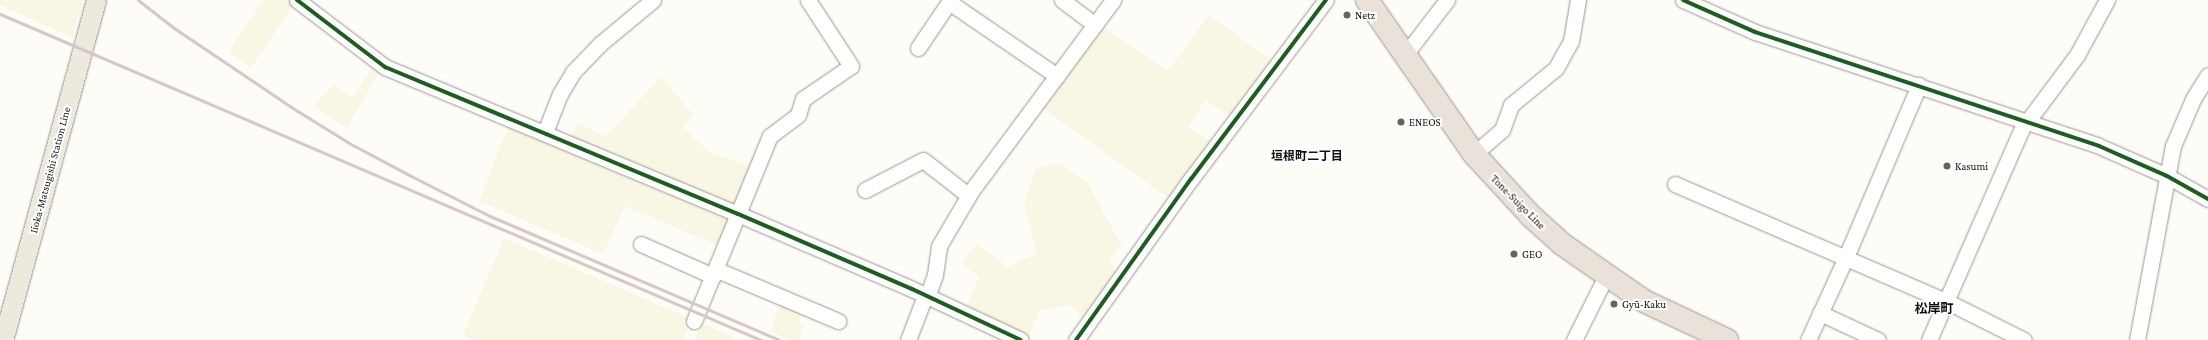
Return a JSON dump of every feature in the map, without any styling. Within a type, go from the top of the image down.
[{"type":"highway","name":"Tone-Suigo Line","points":[[1367,0],[1404,56],[1474,154],[1531,216],[1562,244],[1644,301],[1727,340]]},
{"type":"main road","name":"Iioka-Matsugishi Station Line","points":[[3,340],[96,0]]},
{"type":"street","points":[[297,0],[386,67],[545,132],[738,214],[926,296],[1021,340]]},
{"type":"street","points":[[694,321],[770,136],[798,115],[803,99],[851,66],[808,0]]},
{"type":"street","points":[[1062,0],[1095,25]]},
{"type":"street","points":[[908,340],[935,274],[939,246],[969,196],[1113,0]]},
{"type":"street","points":[[1076,340],[1191,179],[1326,0]]},
{"type":"street","points":[[1404,56],[1447,0]]},
{"type":"street","points":[[1474,154],[1502,130],[1511,105],[1556,68],[1571,41],[1578,0]]},
{"type":"street","points":[[1683,0],[1755,32],[1919,85],[2099,146],[2167,176],[2208,199]]},
{"type":"street","points":[[1930,340],[2026,121],[2077,55],[2107,0]]},
{"type":"street","points":[[545,132],[560,94],[573,72],[644,2]]},
{"type":"street","points":[[918,48],[949,2],[1057,76]]},
{"type":"street","points":[[2137,340],[2173,146],[2193,99],[2208,75]]},
{"type":"street","points":[[1808,340],[1846,257],[1919,85]]},
{"type":"street","points":[[865,190],[923,160],[969,196]]},
{"type":"street","points":[[1676,184],[1946,301],[2024,340]]},
{"type":"street","points":[[641,244],[838,321]]},
{"type":"street","points":[[1574,340],[1606,276]]},
{"type":"street","points":[[1820,313],[1878,340]]},
{"type":"shaded area","points":[[0,0],[84,0],[72,37],[0,5]]},
{"type":"shaded area","points":[[264,0],[290,0],[294,3],[251,68],[228,52]]},
{"type":"shaded area","points":[[1209,15],[1273,61],[1233,118],[1205,100],[1188,128],[1213,142],[1172,201],[1040,106],[1100,26],[1168,71]]},
{"type":"shaded area","points":[[375,63],[382,67],[347,128],[314,106],[333,84],[352,98]]},
{"type":"shaded area","points":[[661,77],[693,114],[683,127],[710,153],[749,166],[736,206],[570,138],[578,124],[606,136]]},
{"type":"shaded area","points":[[508,126],[732,221],[721,247],[625,206],[603,254],[479,201]]},
{"type":"shaded area","points":[[1059,163],[1087,182],[1121,244],[1110,259],[1117,275],[1085,323],[1070,305],[1039,311],[1029,337],[965,309],[979,277],[961,264],[977,244],[1007,267],[1037,253],[1024,205],[1035,169]]},
{"type":"shaded area","points":[[504,238],[692,319],[682,340],[475,340],[463,335]]},
{"type":"shaded area","points":[[781,304],[802,311],[799,323],[804,325],[799,340],[791,340],[770,331]]},
{"type":"shaded area","points":[[702,323],[739,340],[694,340]]},
{"type":"railway","points":[[138,0],[174,28],[291,107],[349,143],[411,176],[490,216],[779,340]]},
{"type":"railway","points":[[0,14],[761,340]]},
{"type":"cycle path","points":[[297,0],[385,67],[738,214],[912,289],[1021,340]]},
{"type":"cycle path","points":[[1076,340],[1191,179],[1326,0]]},
{"type":"cycle path","points":[[1683,0],[1755,32],[2099,146],[2167,176],[2208,199]]},
{"type":"place","name":"Netz","points":[[1347,15]]},
{"type":"place","name":"ENEOS","points":[[1401,122]]},
{"type":"place","name":"Kasumi","points":[[1947,166]]},
{"type":"place","name":"GEO","points":[[1514,254]]},
{"type":"place","name":"Gyū-Kaku","points":[[1614,304]]},
{"type":"district","name":"垣根町二丁目","points":[[1307,157]]},
{"type":"district","name":"松岸町","points":[[1934,309]]}]
